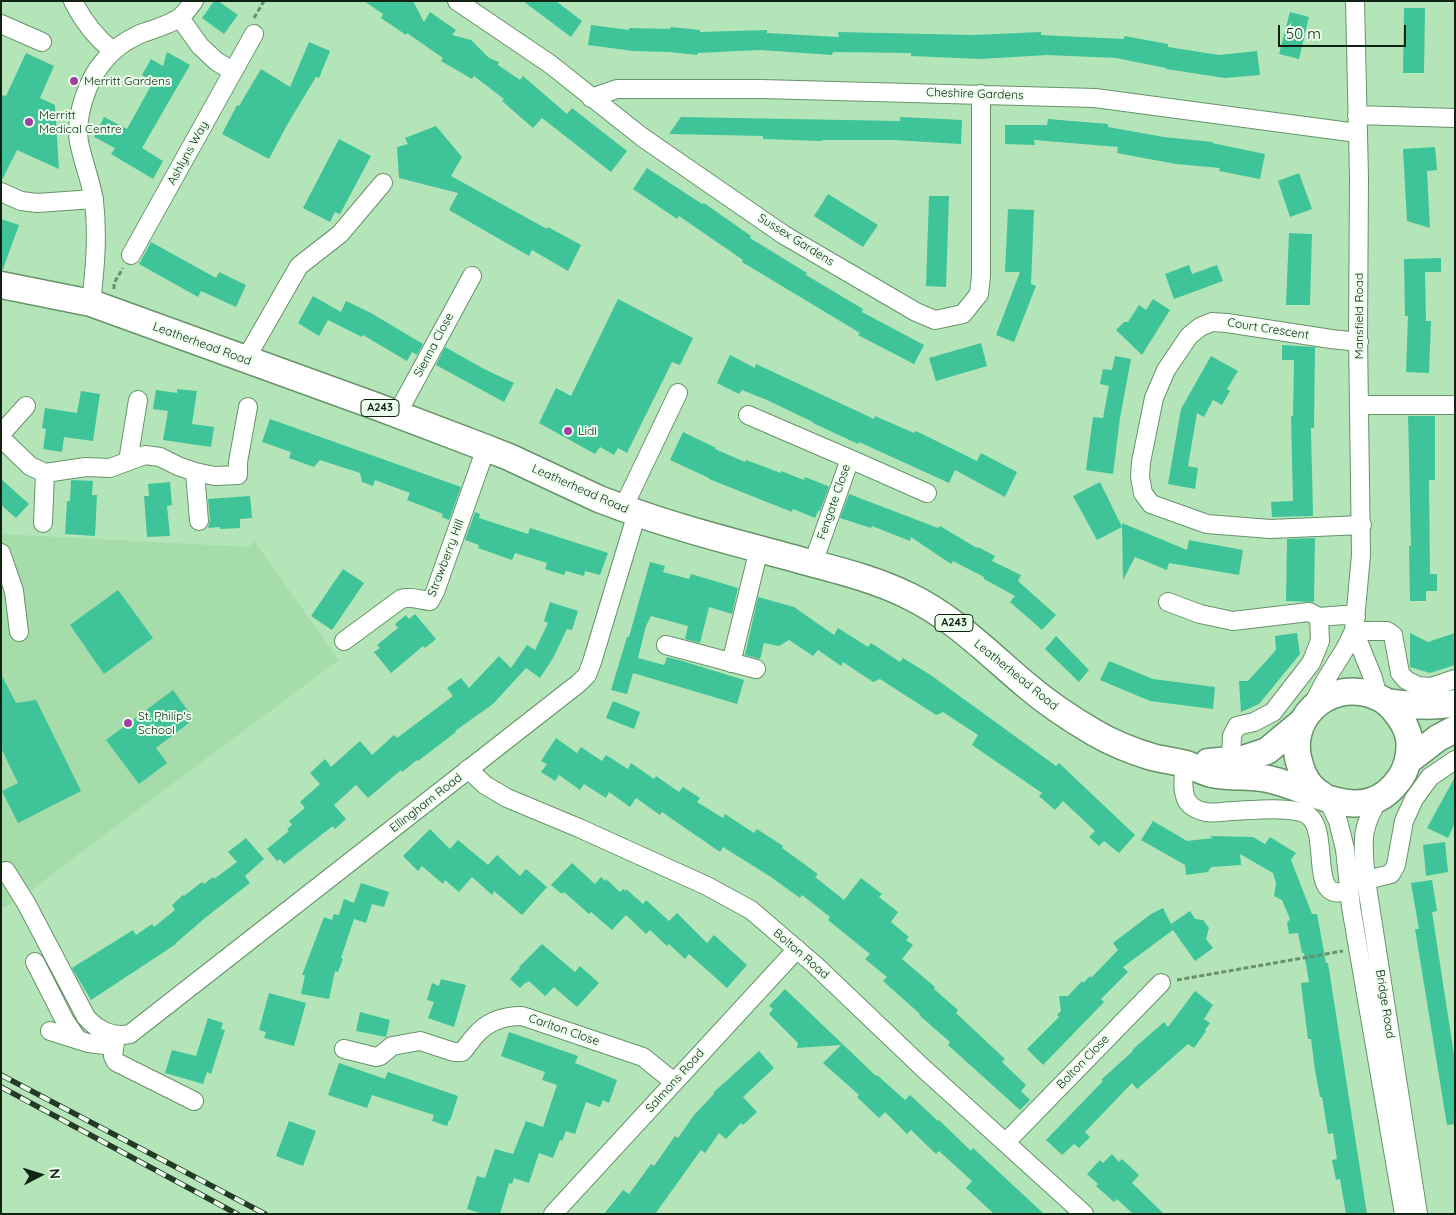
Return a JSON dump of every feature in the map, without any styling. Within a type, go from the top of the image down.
[{"type":"highway","name":"Leatherhead Road","points":[[1,284],[103,307],[486,448],[630,511],[866,578],[910,596],[951,621],[1028,687],[1064,714],[1096,734],[1122,748],[1155,758],[1185,764]]},
{"type":"highway","name":"A243","points":[[1185,764],[1243,759],[1267,751],[1324,699],[1341,692],[1360,691],[1382,699],[1424,707],[1438,707],[1455,703]]},
{"type":"highway","name":"A243","points":[[1185,764],[1211,774],[1267,778],[1342,804],[1362,804],[1380,798],[1393,788],[1402,776],[1408,761],[1409,739],[1401,718],[1382,699]]},
{"type":"highway","points":[[1306,717],[1297,738],[1296,755],[1302,772],[1310,785],[1325,797]]},
{"type":"highway","name":"A243","points":[[1408,761],[1438,738],[1455,730]]},
{"type":"street","points":[[73,1],[83,20],[100,41],[113,51]]},
{"type":"street","points":[[103,307],[96,258],[94,199],[79,141],[80,120],[85,93],[103,61],[113,51],[141,34],[180,18],[194,1]]},
{"type":"street","name":"Sussex Gardens","points":[[457,1],[550,64],[642,138],[784,235],[916,312],[935,320],[963,314],[978,294],[981,276],[981,94]]},
{"type":"street","name":"Mansfield Road","points":[[1306,717],[1355,624],[1361,555],[1359,178],[1355,1]]},
{"type":"street","points":[[180,18],[200,46],[216,61],[232,71]]},
{"type":"street","points":[[1,24],[42,42]]},
{"type":"street","name":"Ashlyns Way","points":[[132,255],[138,232],[232,71],[250,60],[254,34]]},
{"type":"street","name":"Cheshire Gardens","points":[[591,98],[617,89],[761,89],[981,94],[1095,98],[1357,124],[1455,118]]},
{"type":"street","points":[[245,360],[299,266],[340,234],[383,183]]},
{"type":"street","points":[[1,192],[21,201],[37,203],[94,199]]},
{"type":"street","name":"Sienna Close","points":[[397,414],[472,276]]},
{"type":"street","name":"Court Crescent","points":[[1359,342],[1227,322],[1212,322],[1200,327],[1189,336],[1166,370],[1154,398],[1140,477],[1143,493],[1151,504],[1207,524],[1270,529],[1362,524]]},
{"type":"street","name":"Ellingham Road","points":[[116,1037],[468,769],[587,675],[592,662],[630,511],[678,393]]},
{"type":"street","points":[[128,461],[138,400]]},
{"type":"street","points":[[1360,405],[1455,405]]},
{"type":"street","points":[[26,406],[3,442],[30,466],[45,473],[86,466],[110,468],[145,455],[160,457],[195,472],[215,476],[238,475],[238,462],[248,407]]},
{"type":"street","name":"Fengate Close","points":[[748,415],[850,459],[813,564]]},
{"type":"street","name":"Strawberry Hill","points":[[344,641],[401,599],[411,596],[430,601],[435,592],[486,448]]},
{"type":"street","points":[[850,459],[927,493]]},
{"type":"street","points":[[195,472],[200,521]]},
{"type":"street","points":[[43,523],[45,473]]},
{"type":"street","points":[[731,662],[759,548]]},
{"type":"street","points":[[1,553],[14,592],[19,632]]},
{"type":"street","points":[[1168,602],[1200,614],[1233,621],[1309,612],[1319,617],[1344,615],[1355,624],[1387,631],[1393,635],[1400,673],[1406,680],[1418,686],[1431,687],[1455,679]]},
{"type":"street","points":[[1231,760],[1232,736],[1237,726],[1254,722],[1273,712],[1311,663],[1320,641],[1319,617]]},
{"type":"street","name":"Mansfield Road","points":[[1355,624],[1382,699]]},
{"type":"street","points":[[666,645],[756,669]]},
{"type":"street","points":[[1366,880],[1391,874],[1396,865],[1404,821],[1414,799],[1430,778],[1455,760]]},
{"type":"street","points":[[1185,764],[1183,790],[1188,803],[1196,809],[1212,813],[1288,810],[1304,813],[1313,819],[1326,886],[1331,891],[1337,893],[1349,891]]},
{"type":"street","name":"Bolton Road","points":[[468,769],[485,785],[507,798],[580,828],[698,882],[751,910],[797,949],[923,1068],[1084,1214]]},
{"type":"street","name":"Bridge Road","points":[[1325,797],[1338,821],[1345,849],[1358,949],[1404,1214]]},
{"type":"street","name":"Bridge Road","points":[[1380,798],[1366,822],[1363,838],[1366,880],[1418,1214]]},
{"type":"street","points":[[3,867],[26,903],[80,1008],[91,1023],[116,1037]]},
{"type":"street","name":"Salmons Road","points":[[553,1214],[797,949]]},
{"type":"street","points":[[35,962],[65,1021],[78,1040]]},
{"type":"street","name":"Bolton Close","points":[[1006,1142],[1160,983]]},
{"type":"street","name":"Carlton Close","points":[[344,1049],[380,1056],[392,1046],[420,1041],[454,1052],[462,1052],[482,1027],[494,1020],[508,1016],[522,1016],[643,1057],[674,1082]]},
{"type":"street","points":[[50,1031],[88,1043],[116,1037]]},
{"type":"street","points":[[116,1037],[113,1056],[116,1062],[194,1101]]},
{"type":"path","points":[[103,307],[114,283],[132,255]]},
{"type":"path","points":[[1160,983],[1358,949]]},
{"type":"shaded area","name":"St. Philip's School","points":[[1,534],[249,547],[254,541],[339,660],[28,893],[7,906],[1,907]]},
{"type":"building","points":[[214,1],[218,1],[238,15],[224,34],[202,18]]},
{"type":"building","points":[[364,1],[413,1],[424,22],[430,12],[456,30],[452,35],[471,40],[489,58],[499,62],[498,65],[520,80],[523,76],[567,114],[572,108],[627,151],[611,172],[542,118],[533,128],[502,101],[504,99],[474,76],[472,79],[441,61],[443,58],[381,18],[383,14]]},
{"type":"building","points":[[523,1],[556,1],[582,21],[571,37]]},
{"type":"building","points":[[1404,8],[1425,8],[1424,73],[1403,73]]},
{"type":"building","points":[[1290,12],[1309,17],[1299,59],[1279,54]]},
{"type":"building","points":[[591,25],[629,30],[629,28],[670,29],[671,27],[700,30],[700,32],[767,30],[767,33],[839,37],[838,32],[973,35],[1041,32],[1041,35],[1124,39],[1124,36],[1168,44],[1168,47],[1219,55],[1257,51],[1260,75],[1225,78],[1166,69],[1116,58],[1047,55],[980,59],[911,56],[911,53],[833,52],[832,55],[760,50],[698,53],[697,55],[633,51],[588,45]]},
{"type":"building","points":[[309,42],[330,51],[319,78],[316,77],[269,159],[222,134],[237,105],[239,106],[261,69],[290,87]]},
{"type":"building","points":[[167,52],[190,65],[142,148],[163,161],[153,179],[111,154],[115,148],[94,137],[104,117],[127,129],[153,82],[142,75],[151,59],[163,66]]},
{"type":"building","name":"Merritt Medical Centre","points":[[26,53],[54,66],[40,98],[55,105],[59,169],[17,150],[1,182],[1,95],[6,96]]},
{"type":"building","points":[[681,117],[900,121],[900,117],[962,120],[961,144],[893,140],[822,141],[763,139],[763,136],[669,134]]},
{"type":"building","points":[[1048,119],[1108,124],[1108,127],[1164,137],[1213,142],[1265,154],[1260,179],[1219,171],[1220,168],[1176,164],[1117,153],[1118,147],[1034,140],[1035,145],[1005,144],[1005,125],[1047,125]]},
{"type":"building","points":[[436,126],[462,157],[451,176],[547,229],[548,227],[581,245],[568,271],[532,250],[529,256],[449,210],[458,193],[399,178],[397,147],[408,144],[405,138]]},
{"type":"building","points":[[339,139],[371,156],[340,214],[335,212],[330,222],[303,208]]},
{"type":"building","points":[[1435,147],[1437,170],[1427,171],[1430,228],[1407,221],[1403,149]]},
{"type":"building","points":[[647,168],[702,204],[704,203],[751,236],[750,238],[807,273],[806,275],[863,309],[862,312],[924,345],[914,364],[858,335],[860,333],[742,262],[743,260],[679,216],[677,219],[633,189]]},
{"type":"building","points":[[1299,173],[1312,209],[1290,217],[1278,181]]},
{"type":"building","points":[[828,194],[878,225],[863,247],[814,216]]},
{"type":"building","points":[[929,196],[949,196],[946,287],[926,286]]},
{"type":"building","points":[[1008,209],[1034,210],[1031,284],[1036,286],[1014,342],[996,335],[1020,272],[1005,272]]},
{"type":"building","points":[[1,219],[19,225],[3,269],[1,269]]},
{"type":"building","points":[[1289,233],[1312,234],[1310,305],[1286,305]]},
{"type":"building","points":[[151,242],[216,278],[219,272],[246,285],[236,307],[201,291],[198,297],[139,264]]},
{"type":"building","points":[[1441,258],[1441,272],[1425,272],[1426,321],[1431,321],[1429,373],[1406,372],[1408,316],[1405,316],[1404,259]]},
{"type":"building","points":[[1189,265],[1192,274],[1217,265],[1223,281],[1174,299],[1165,274]]},
{"type":"building","points":[[313,296],[341,312],[346,301],[371,313],[423,344],[417,355],[412,352],[407,361],[363,335],[362,337],[328,320],[319,336],[298,323]]},
{"type":"building","points":[[618,299],[693,338],[680,365],[672,362],[627,453],[618,448],[614,455],[600,447],[595,454],[539,423],[556,388],[571,396]]},
{"type":"building","points":[[1153,299],[1170,310],[1142,355],[1116,330],[1124,322],[1128,322],[1139,305],[1146,310]]},
{"type":"building","points":[[981,343],[987,366],[936,381],[929,358]]},
{"type":"building","points":[[1282,345],[1315,347],[1314,428],[1311,428],[1313,516],[1272,517],[1271,502],[1293,501],[1291,416],[1293,416],[1294,360],[1282,360]]},
{"type":"building","points":[[445,347],[514,383],[504,402],[436,365]]},
{"type":"building","points":[[730,355],[755,368],[756,364],[874,419],[875,416],[914,433],[916,431],[977,461],[981,453],[1017,472],[1005,497],[955,470],[949,483],[859,442],[858,444],[767,400],[742,390],[739,394],[717,383]]},
{"type":"building","points":[[1115,356],[1131,359],[1120,418],[1113,474],[1086,470],[1093,417],[1103,418],[1109,386],[1100,384],[1103,369],[1112,370]]},
{"type":"building","points":[[1211,356],[1238,371],[1227,389],[1230,391],[1222,405],[1213,400],[1204,417],[1197,413],[1188,466],[1198,468],[1195,489],[1168,484],[1181,409]]},
{"type":"building","points":[[177,389],[197,391],[192,424],[214,427],[211,447],[163,440],[168,411],[153,409],[156,390],[177,393]]},
{"type":"building","points":[[81,391],[100,394],[93,441],[64,437],[62,452],[43,449],[46,429],[42,428],[45,408],[77,413]]},
{"type":"building","points":[[1408,416],[1435,416],[1435,480],[1429,480],[1430,574],[1437,574],[1437,591],[1426,591],[1426,601],[1410,601],[1409,546],[1411,546]]},
{"type":"building","points":[[270,419],[461,487],[449,520],[442,517],[443,514],[407,500],[410,493],[375,480],[373,486],[362,482],[360,473],[320,460],[314,467],[289,458],[291,452],[262,442]]},
{"type":"building","points":[[683,432],[745,462],[746,460],[804,480],[805,477],[828,486],[820,511],[818,511],[815,518],[793,509],[792,512],[709,479],[670,460]]},
{"type":"building","points":[[1,479],[29,504],[16,518],[1,505]]},
{"type":"building","points":[[71,480],[93,481],[92,495],[97,495],[95,536],[65,534],[67,501],[70,501]]},
{"type":"building","points":[[170,482],[172,505],[167,506],[170,536],[147,537],[144,496],[149,496],[148,484]]},
{"type":"building","points":[[1100,482],[1122,527],[1097,540],[1073,496]]},
{"type":"building","points":[[849,494],[938,528],[940,526],[977,548],[995,556],[992,561],[1021,575],[1018,581],[1056,615],[1042,630],[1010,602],[1015,596],[984,579],[984,577],[953,561],[951,564],[911,537],[910,541],[872,526],[871,528],[840,518]]},
{"type":"building","points":[[250,496],[252,518],[240,519],[240,528],[208,528],[210,520],[208,499]]},
{"type":"building","points":[[475,512],[480,514],[479,518],[528,534],[530,528],[608,553],[600,575],[585,571],[584,576],[566,571],[564,575],[545,569],[547,563],[515,553],[512,560],[478,548],[479,545],[465,540]]},
{"type":"building","points":[[1122,523],[1187,550],[1189,540],[1243,550],[1239,575],[1169,563],[1167,570],[1135,557],[1123,580]]},
{"type":"building","points":[[1315,538],[1314,602],[1286,601],[1287,539]]},
{"type":"building","points":[[650,562],[665,566],[663,572],[689,579],[691,574],[738,588],[732,614],[709,607],[700,643],[685,639],[688,626],[651,616],[646,626],[638,658],[664,665],[667,657],[744,680],[737,704],[633,673],[627,694],[611,690],[627,637],[629,637]]},
{"type":"building","points":[[343,569],[364,583],[332,630],[311,616]]},
{"type":"building","points":[[118,590],[153,638],[104,674],[70,625]]},
{"type":"building","points":[[758,597],[794,607],[834,635],[838,628],[868,647],[871,643],[900,662],[903,658],[932,676],[1056,766],[1059,763],[1135,835],[1119,853],[1104,841],[1099,846],[1089,837],[1095,831],[1063,801],[1055,810],[1039,796],[1042,793],[972,745],[978,735],[943,712],[936,715],[880,679],[873,682],[843,662],[841,666],[818,650],[813,656],[789,640],[779,646],[764,643],[760,659],[745,655]]},
{"type":"building","points":[[550,602],[578,611],[572,630],[567,629],[553,658],[540,678],[526,668],[493,704],[418,761],[402,772],[401,770],[368,798],[356,785],[334,805],[346,819],[335,829],[333,826],[284,864],[280,859],[277,861],[267,849],[289,831],[287,829],[292,825],[289,821],[305,808],[300,802],[320,784],[310,773],[325,759],[331,767],[360,741],[372,755],[394,735],[397,738],[453,696],[447,688],[461,678],[469,688],[499,656],[511,668],[527,645],[535,650],[548,623],[544,621]]},
{"type":"building","points":[[415,614],[436,639],[425,648],[423,646],[391,673],[374,652],[380,648],[377,645],[398,628],[395,624],[406,615],[409,619]]},
{"type":"building","points":[[1297,633],[1300,654],[1259,704],[1241,712],[1239,681],[1248,681],[1276,650],[1275,636]]},
{"type":"building","points":[[1410,633],[1428,642],[1455,633],[1455,665],[1430,673],[1410,667]]},
{"type":"building","points":[[1056,636],[1089,670],[1079,682],[1045,649]]},
{"type":"building","points":[[1109,661],[1153,679],[1215,687],[1213,709],[1150,701],[1100,680]]},
{"type":"building","points":[[1,674],[16,703],[36,700],[81,791],[18,823],[2,791],[18,783],[1,748]]},
{"type":"building","points":[[173,690],[194,719],[156,748],[167,763],[139,784],[106,740]]},
{"type":"building","points":[[613,701],[640,712],[634,729],[606,718]]},
{"type":"building","points":[[556,738],[577,753],[581,747],[602,761],[606,755],[628,769],[631,763],[654,779],[656,776],[679,792],[683,787],[700,798],[697,802],[723,818],[725,814],[754,833],[757,829],[783,846],[782,848],[818,874],[815,877],[844,900],[861,878],[882,894],[879,897],[898,912],[891,922],[909,937],[906,940],[913,945],[902,959],[935,987],[934,989],[958,1010],[956,1013],[1005,1059],[1002,1062],[1026,1085],[1021,1091],[1030,1100],[1020,1110],[948,1045],[950,1042],[883,981],[887,977],[865,959],[870,954],[828,920],[830,917],[802,895],[800,898],[723,847],[720,852],[662,812],[660,815],[636,798],[630,807],[609,792],[606,798],[584,784],[580,790],[559,775],[555,781],[541,772],[547,764],[541,761]]},
{"type":"building","points":[[1455,777],[1455,823],[1448,838],[1427,828]]},
{"type":"building","points":[[1153,821],[1187,841],[1213,838],[1210,836],[1253,837],[1265,844],[1270,837],[1296,853],[1291,860],[1312,914],[1317,914],[1326,963],[1328,963],[1367,1214],[1346,1214],[1340,1179],[1336,1180],[1332,1160],[1337,1159],[1333,1133],[1328,1134],[1315,1070],[1311,1039],[1308,1039],[1301,983],[1309,982],[1304,953],[1302,953],[1298,933],[1289,934],[1287,923],[1290,919],[1282,900],[1274,896],[1276,883],[1273,873],[1240,854],[1241,865],[1211,867],[1208,872],[1186,875],[1185,865],[1141,840]]},
{"type":"building","points":[[430,829],[450,849],[458,840],[488,865],[497,855],[520,876],[526,869],[547,887],[522,915],[494,891],[492,895],[472,877],[459,892],[445,880],[443,884],[422,866],[418,871],[403,856]]},
{"type":"building","points":[[246,838],[264,859],[245,876],[250,883],[205,918],[176,944],[91,1000],[72,968],[133,930],[136,935],[152,924],[154,927],[175,910],[172,905],[183,895],[202,882],[204,884],[213,877],[214,879],[237,862],[228,852]]},
{"type":"building","points":[[1445,842],[1448,872],[1426,876],[1423,845]]},
{"type":"building","points":[[572,863],[595,884],[601,877],[605,881],[606,879],[620,892],[626,889],[643,904],[646,900],[669,921],[677,913],[707,943],[714,935],[747,965],[727,988],[689,954],[685,959],[650,930],[646,934],[626,915],[612,930],[591,912],[589,914],[564,892],[562,894],[551,885]]},
{"type":"building","points":[[1432,880],[1437,911],[1432,912],[1455,1061],[1455,1124],[1447,1125],[1415,929],[1419,929],[1411,883]]},
{"type":"building","points":[[361,883],[389,892],[384,907],[372,904],[366,923],[354,919],[341,958],[343,959],[338,972],[335,971],[329,999],[301,994],[305,975],[302,975],[324,917],[332,920],[334,914],[339,915],[344,899],[354,903]]},
{"type":"building","points":[[1163,908],[1171,924],[1190,911],[1195,919],[1203,920],[1209,928],[1206,939],[1213,948],[1195,961],[1173,930],[1123,967],[1128,972],[1101,999],[1104,1002],[1043,1065],[1027,1049],[1059,1017],[1057,1015],[1061,1011],[1059,996],[1068,996],[1082,981],[1083,983],[1090,976],[1091,978],[1118,950],[1113,943],[1151,914]]},
{"type":"building","points":[[542,944],[575,972],[580,966],[599,983],[577,1007],[554,987],[545,996],[529,981],[520,988],[510,979]]},
{"type":"building","points":[[441,979],[466,985],[454,1027],[428,1018],[434,1002],[427,1000],[432,983],[439,986]]},
{"type":"building","points":[[785,989],[876,1076],[905,1100],[910,1095],[971,1151],[973,1148],[1044,1214],[994,1214],[966,1188],[972,1181],[939,1151],[936,1154],[911,1130],[907,1134],[885,1112],[879,1118],[857,1097],[859,1095],[823,1063],[841,1045],[797,1048],[798,1043],[769,1014],[773,1009],[769,1006]]},
{"type":"building","points":[[1195,991],[1213,1005],[1204,1019],[1210,1023],[1194,1048],[1188,1044],[1137,1089],[1132,1083],[1085,1132],[1090,1137],[1079,1148],[1074,1144],[1062,1155],[1046,1140],[1103,1081],[1101,1080],[1132,1050],[1164,1022],[1168,1027]]},
{"type":"building","points":[[269,993],[306,1003],[294,1046],[264,1038],[266,1032],[259,1030]]},
{"type":"building","points":[[360,1012],[390,1020],[386,1037],[356,1031]]},
{"type":"building","points":[[208,1018],[223,1023],[221,1029],[225,1030],[211,1074],[207,1072],[203,1084],[165,1073],[172,1050],[196,1056]]},
{"type":"building","points":[[509,1032],[578,1056],[575,1063],[617,1080],[609,1103],[603,1100],[600,1107],[586,1102],[575,1134],[566,1131],[562,1141],[560,1140],[553,1158],[539,1153],[529,1183],[514,1178],[512,1184],[509,1183],[500,1214],[483,1214],[467,1209],[477,1176],[485,1178],[495,1149],[513,1154],[526,1121],[543,1127],[557,1085],[542,1080],[545,1072],[501,1056]]},
{"type":"building","points":[[759,1051],[774,1068],[743,1097],[757,1112],[743,1125],[741,1123],[726,1139],[719,1133],[705,1153],[701,1150],[655,1214],[604,1214],[623,1190],[629,1194],[651,1164],[654,1166],[675,1136],[678,1138],[713,1093]]},
{"type":"building","points":[[339,1063],[385,1079],[388,1072],[458,1096],[450,1121],[447,1126],[432,1121],[434,1115],[372,1095],[367,1108],[328,1095]]},
{"type":"building","points":[[289,1121],[316,1131],[303,1166],[276,1156]]},
{"type":"building","points":[[1112,1154],[1119,1162],[1122,1159],[1139,1175],[1132,1183],[1164,1214],[1133,1214],[1117,1199],[1114,1202],[1096,1186],[1098,1184],[1087,1174],[1100,1160],[1103,1163]]},
{"type":"railway","points":[[1,1075],[265,1214]]},
{"type":"railway","points":[[1,1087],[237,1214]]},
{"type":"place","name":"Merritt Gardens","points":[[74,81]]},
{"type":"place","name":"Merritt Medical Centre","points":[[29,122]]},
{"type":"place","name":"Lidl","points":[[568,431]]},
{"type":"place","name":"St. Philip's School","points":[[128,723]]}]
